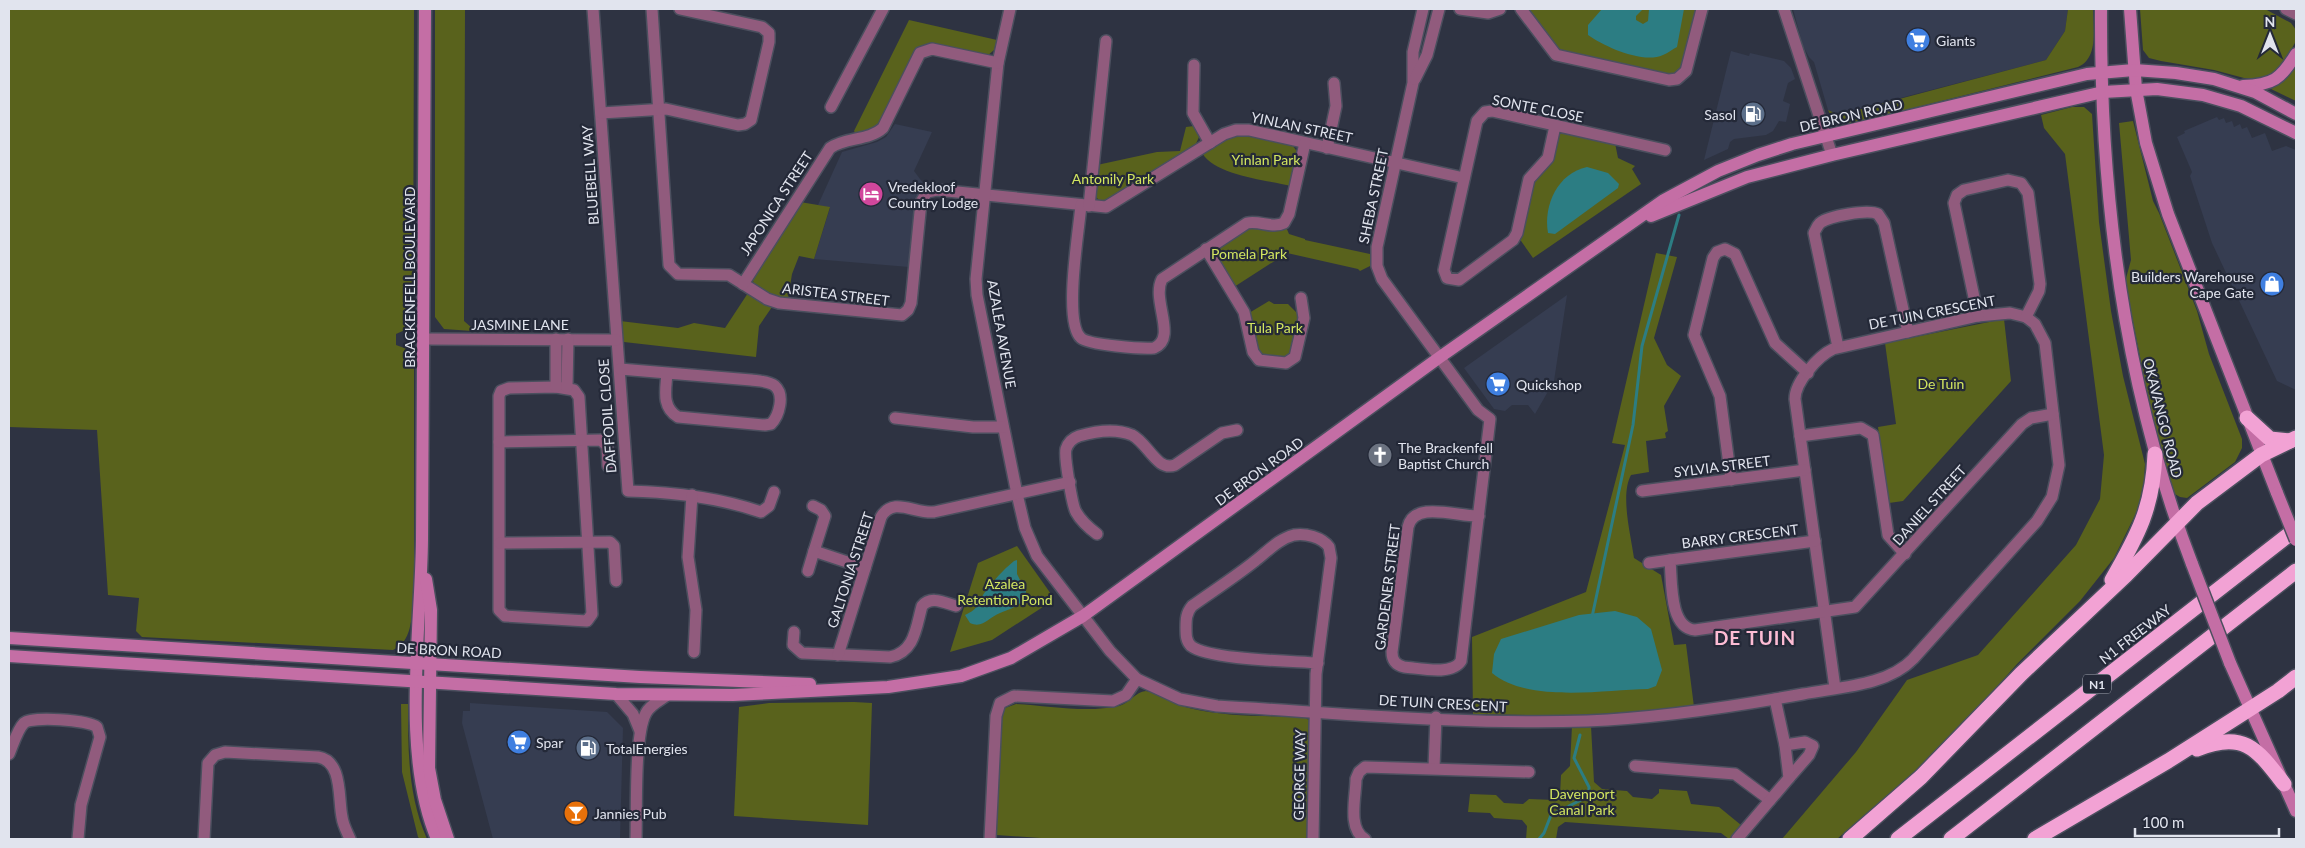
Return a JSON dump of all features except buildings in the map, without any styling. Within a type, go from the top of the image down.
[{"type":"highway","points":[[2247,418],[2270,439],[2293,440]]},
{"type":"highway","points":[[1850,839],[1921,777],[2105,593],[2219,484],[2261,455],[2293,440]]},
{"type":"highway","points":[[2105,593],[2142,525],[2152,495],[2155,454]]},
{"type":"highway","name":"N1 FREEWAY","points":[[1898,839],[2296,529]]},
{"type":"highway","name":"N1","points":[[1951,839],[2296,571]]},
{"type":"highway","points":[[2035,839],[2168,761],[2296,678]]},
{"type":"highway","points":[[2168,761],[2219,741],[2238,742],[2260,753],[2284,784]]},
{"type":"street","name":"BRACKENFELL BOULEVARD","points":[[425,9],[422,546],[416,642],[423,663],[430,776],[435,800],[448,839]]},
{"type":"street","name":"BLUEBELL WAY","points":[[593,9],[616,340]]},
{"type":"street","name":"ARISTEA STREET","points":[[652,9],[669,265],[678,274],[720,273],[729,275],[767,299],[779,303],[902,315],[908,310],[911,303],[921,202],[924,195],[933,190],[984,196]]},
{"type":"street","points":[[601,113],[666,109],[738,125],[748,123],[754,114],[770,42],[769,33],[762,26],[680,9]]},
{"type":"street","points":[[831,107],[883,9]]},
{"type":"street","name":"AZALEA AVENUE","points":[[1010,9],[998,63],[976,287],[1025,528],[1037,556],[1083,616]]},
{"type":"street","name":"SHEBA STREET","points":[[1424,9],[1413,52],[1413,83],[1376,253],[1377,266],[1382,279],[1440,357]]},
{"type":"street","name":"SHEBA STREET","points":[[1413,83],[1427,54],[1439,9]]},
{"type":"street","points":[[1460,9],[1488,13],[1500,9]]},
{"type":"street","points":[[1521,9],[1556,54],[1673,80],[1683,74],[1688,68],[1702,9]]},
{"type":"street","points":[[1784,9],[1832,155]]},
{"type":"street","name":"OKAVANGO ROAD","points":[[2101,9],[2102,72],[2110,207],[2128,334],[2155,454],[2176,524],[2230,663],[2296,811]]},
{"type":"street","points":[[2130,9],[2136,89],[2146,143],[2168,214],[2261,455],[2296,540]]},
{"type":"street","points":[[2286,9],[2296,14]]},
{"type":"street","points":[[1418,34],[1432,38]]},
{"type":"street","points":[[1106,41],[1072,303],[1077,333],[1087,342],[1150,348],[1161,344],[1165,334],[1160,306],[1160,282],[1165,275],[1247,223],[1256,222],[1274,226],[1286,220],[1305,143]]},
{"type":"street","name":"JAPONICA STREET","points":[[743,284],[830,148],[837,144],[877,132],[883,128],[920,53],[932,49],[998,63]]},
{"type":"street","points":[[2238,86],[2270,82],[2285,71],[2296,54]]},
{"type":"street","points":[[1194,65],[1193,113],[1210,142]]},
{"type":"street","name":"DE BRON ROAD","points":[[9,656],[423,684],[666,696],[733,695],[888,687],[940,680],[990,666],[1048,638],[1083,616],[1440,357],[1624,228],[1670,197],[1718,171],[1758,155],[1826,136],[2102,72],[2134,70],[2176,73],[2238,86]]},
{"type":"street","points":[[1327,148],[1336,106],[1334,83]]},
{"type":"street","points":[[2238,86],[2296,114]]},
{"type":"street","name":"DE BRON ROAD","points":[[1624,228],[1747,177],[1832,155],[2103,92],[2136,89],[2176,91],[2221,100],[2241,106],[2296,133]]},
{"type":"street","name":"SONTE CLOSE","points":[[1464,178],[1477,121],[1485,112],[1492,111],[1665,150]]},
{"type":"street","points":[[1396,163],[1464,178],[1444,270],[1447,278],[1452,281],[1459,280],[1513,240],[1517,233],[1529,179],[1548,158],[1555,126]]},
{"type":"street","name":"YINLAN STREET","points":[[984,196],[1085,206],[1110,206],[1210,142],[1230,131],[1242,130],[1396,163]]},
{"type":"street","points":[[1978,316],[1954,208],[1955,199],[1964,190],[2012,180],[2021,183],[2028,193],[2040,284],[2040,291],[2026,317]]},
{"type":"street","points":[[1838,347],[1814,234],[1817,227],[1824,221],[1865,211],[1878,214],[1884,223],[1908,332]]},
{"type":"street","points":[[1206,250],[1244,312],[1253,352],[1259,360],[1286,363],[1295,357],[1304,318],[1301,298]]},
{"type":"street","points":[[1730,480],[1720,396],[1694,334],[1713,258],[1717,252],[1725,250],[1735,254],[1775,343],[1808,373]]},
{"type":"street","name":"DE TUIN CRESCENT","points":[[1083,616],[1120,663],[1137,678],[1159,691],[1200,704],[1517,721],[1621,719],[1692,712],[1775,699],[1835,688],[1888,676],[1906,666],[2038,521],[2052,497],[2058,476],[2058,455],[2044,338],[2036,324],[2026,317],[2010,313],[1978,316],[1838,347],[1824,354],[1799,385],[1795,395],[1835,688]]},
{"type":"street","name":"JASMINE LANE","points":[[424,339],[616,340]]},
{"type":"street","points":[[562,339],[562,387]]},
{"type":"street","name":"DAFFODIL CLOSE","points":[[616,340],[620,368],[628,490],[692,495]]},
{"type":"street","name":"GARDENER STREET","points":[[1440,357],[1478,410],[1490,419],[1479,516],[1461,661],[1457,667],[1449,669],[1404,667],[1397,664],[1392,652],[1408,527],[1411,518],[1423,511],[1479,516]]},
{"type":"street","points":[[620,368],[667,373],[770,384],[778,390],[778,414],[771,424],[765,425],[678,416],[672,413],[666,403],[667,373]]},
{"type":"street","points":[[562,387],[574,390],[579,397],[582,440],[592,614],[587,621],[505,616],[499,610],[499,396],[501,391],[509,388],[562,387]]},
{"type":"street","name":"DANIEL STREET","points":[[1824,612],[1857,606],[2022,424],[2031,418],[2053,414]]},
{"type":"street","points":[[895,418],[973,427],[1003,427]]},
{"type":"street","points":[[1800,436],[1861,428],[1873,435],[1888,535],[1905,554]]},
{"type":"street","points":[[1097,534],[1076,514],[1072,502],[1066,449],[1073,439],[1111,431],[1126,433],[1146,445],[1160,464],[1169,467],[1222,433],[1237,430]]},
{"type":"street","points":[[499,442],[582,440],[605,442],[608,466]]},
{"type":"street","name":"SYLVIA STREET","points":[[1642,491],[1805,470]]},
{"type":"street","points":[[1017,494],[1070,482]]},
{"type":"street","points":[[694,652],[696,610],[688,557],[692,495],[733,503],[761,512],[769,506],[774,492]]},
{"type":"street","name":"GALTONIA STREET","points":[[838,655],[881,517],[890,508],[898,506],[929,512],[1017,494]]},
{"type":"street","points":[[808,571],[825,516],[821,510],[813,506]]},
{"type":"street","name":"GEORGE WAY","points":[[1313,839],[1318,663],[1331,554],[1327,544],[1319,538],[1298,535],[1290,537],[1269,548],[1188,611],[1186,638],[1190,645],[1197,649],[1237,658],[1318,663]]},
{"type":"street","name":"BARRY CRESCENT","points":[[1649,563],[1815,541]]},
{"type":"street","points":[[500,544],[587,542],[613,544],[616,581]]},
{"type":"street","points":[[814,551],[865,568]]},
{"type":"street","name":"BARRY CRESCENT","points":[[1670,560],[1676,615],[1680,623],[1686,628],[1695,630],[1824,612]]},
{"type":"street","points":[[794,632],[792,642],[798,651],[885,658],[902,654],[910,646],[924,603],[932,599],[956,606]]},
{"type":"street","name":"DE BRON ROAD","points":[[9,638],[640,677],[888,687]]},
{"type":"street","points":[[990,839],[996,716],[1000,703],[1014,696],[1113,701],[1126,695],[1137,678]]},
{"type":"street","name":"BRACKENFELL BOULEVARD","points":[[423,684],[417,736],[420,779],[427,810],[437,839]]},
{"type":"street","points":[[616,694],[633,714],[640,731]]},
{"type":"street","points":[[636,839],[640,731],[646,714],[652,705],[666,696]]},
{"type":"street","points":[[1775,699],[1785,745],[1789,778]]},
{"type":"street","points":[[1434,768],[1436,718]]},
{"type":"street","points":[[9,754],[23,725],[31,719],[87,722],[97,727],[100,737],[81,805],[78,839]]},
{"type":"street","points":[[1737,839],[1808,755],[1813,746],[1805,742],[1785,745]]},
{"type":"street","points":[[204,839],[208,763],[214,755],[225,752],[318,757],[328,761],[336,772],[342,820],[350,839]]},
{"type":"street","points":[[1365,839],[1358,835],[1354,825],[1356,779],[1361,769],[1373,765],[1529,772]]},
{"type":"street","points":[[1636,766],[1734,774],[1770,800]]},
{"type":"shaded area","points":[[1602,9],[1643,9],[1636,16],[1636,20],[1643,24],[1648,21],[1649,9],[1684,9],[1677,47],[1663,55],[1645,57],[1624,53],[1604,44],[1588,35],[1588,25]]},
{"type":"shaded area","points":[[1793,9],[2068,9],[2065,31],[2046,60],[1835,115],[1828,110],[1814,62],[1803,46]]},
{"type":"shaded area","points":[[1731,51],[1749,56],[1750,53],[1784,61],[1791,68],[1795,79],[1788,83],[1783,101],[1790,104],[1786,122],[1779,121],[1773,131],[1766,135],[1734,139],[1730,142],[1728,149],[1704,160]]},
{"type":"shaded area","points":[[2217,117],[2219,120],[2224,118],[2226,123],[2232,121],[2234,127],[2240,124],[2242,129],[2247,127],[2252,138],[2265,133],[2272,151],[2286,146],[2296,150],[2296,390],[2277,381],[2212,243],[2190,176],[2192,172],[2177,137],[2185,133],[2184,131]]},
{"type":"shaded area","name":"Vredekloof Country Lodge","points":[[895,124],[932,132],[914,171],[926,187],[920,192],[917,201],[909,267],[814,259],[830,208],[818,205],[842,152],[877,142],[886,137]]},
{"type":"shaded area","points":[[1587,167],[1608,173],[1619,184],[1618,188],[1555,234],[1548,233],[1548,212],[1550,201],[1555,192],[1568,176],[1577,170]]},
{"type":"shaded area","points":[[1567,295],[1554,381],[1535,414],[1528,405],[1512,405],[1505,411],[1494,409],[1464,368]]},
{"type":"shaded area","points":[[1017,560],[1017,574],[1026,592],[1025,599],[1016,606],[982,624],[970,623],[965,615],[976,608],[985,592],[995,580],[1010,564]]},
{"type":"shaded area","points":[[1615,611],[1637,617],[1651,629],[1662,670],[1656,686],[1648,689],[1567,693],[1545,692],[1507,682],[1492,673],[1494,654],[1501,639],[1579,615]]},
{"type":"shaded area","points":[[470,703],[607,712],[623,728],[620,839],[493,839],[462,723],[463,711],[470,711]]},
{"type":"green space","points":[[9,9],[414,9],[413,316],[407,329],[396,334],[396,345],[407,349],[414,361],[414,601],[410,629],[404,641],[393,650],[142,637],[136,631],[139,598],[108,595],[97,430],[9,427]]},
{"type":"green space","points":[[435,9],[465,9],[464,321],[472,328],[472,331],[444,329],[435,317]]},
{"type":"green space","points":[[1527,9],[1698,9],[1683,67],[1673,75],[1560,51]]},
{"type":"green space","points":[[2068,9],[2093,9],[2094,33],[2092,50],[2085,63],[2078,67],[1849,124],[1836,121],[1828,110],[1839,115],[2046,60],[2065,31]]},
{"type":"green space","points":[[2140,9],[2265,9],[2291,23],[2296,30],[2296,41],[2282,66],[2274,73],[2258,79],[2244,78],[2214,70],[2161,61],[2149,58],[2143,50]]},
{"type":"green space","points":[[909,20],[997,40],[994,50],[987,56],[931,44],[880,124],[874,129],[856,134],[854,131]]},
{"type":"green space","points":[[2296,66],[2296,101],[2271,89],[2288,77]]},
{"type":"green space","points":[[2072,107],[2084,107],[2092,114],[2099,222],[2111,311],[2123,376],[2145,464],[2144,481],[2138,509],[2114,558],[2080,601],[2017,664],[1963,725],[1916,771],[1837,839],[1782,839],[1856,752],[1907,680],[1978,655],[2076,545],[2100,499],[2104,455],[2065,154],[2044,128],[2041,115]]},
{"type":"green space","points":[[2133,121],[2153,201],[2197,311],[2209,354],[2242,439],[2242,448],[2235,462],[2187,498],[2173,493],[2153,422],[2125,282],[2131,260],[2119,123]]},
{"type":"green space","name":"Antonily Park","points":[[1194,126],[1199,137],[1195,146],[1105,202],[1100,201],[1096,197],[1097,165],[1157,152],[1180,151],[1186,127]]},
{"type":"green space","points":[[1564,132],[1615,143],[1618,158],[1635,166],[1632,169],[1641,184],[1533,258],[1519,238],[1532,183],[1558,135]]},
{"type":"green space","name":"Yinlan Park","points":[[1242,134],[1293,146],[1298,153],[1291,186],[1230,172],[1209,161],[1202,153],[1225,139]]},
{"type":"green space","points":[[800,202],[830,207],[814,259],[799,256],[792,274],[788,299],[768,293],[754,284],[752,278]]},
{"type":"green space","name":"Pomela Park","points":[[1286,227],[1289,234],[1305,240],[1370,254],[1370,266],[1360,271],[1287,253],[1234,287],[1215,256],[1216,249],[1249,228]]},
{"type":"green space","points":[[1656,253],[1677,257],[1654,338],[1667,365],[1681,376],[1664,406],[1668,431],[1665,433],[1666,438],[1646,441],[1649,472],[1631,475],[1626,493],[1627,516],[1634,558],[1661,575],[1674,645],[1686,644],[1694,707],[1575,716],[1473,714],[1472,637],[1586,592],[1625,445],[1612,443]]},
{"type":"green space","points":[[748,293],[772,307],[759,326],[756,357],[624,342],[620,321],[678,328],[694,323],[725,328]]},
{"type":"green space","name":"Tula Park","points":[[1269,301],[1274,304],[1288,304],[1299,315],[1292,353],[1288,358],[1259,355],[1249,313]]},
{"type":"green space","name":"De Tuin","points":[[2004,319],[2011,381],[1903,501],[1889,503],[1878,427],[1896,424],[1885,343]]},
{"type":"green space","name":"Azalea Retention Pond","points":[[1017,546],[1051,594],[1049,603],[992,640],[950,652],[978,563]]},
{"type":"green space","points":[[1146,691],[1157,694],[1183,707],[1203,711],[1246,716],[1304,717],[1309,720],[1309,839],[1055,839],[996,835],[1001,717],[1005,708],[1016,704],[1081,709],[1107,708],[1123,705],[1139,693]]},
{"type":"green space","points":[[769,703],[872,703],[868,825],[734,816],[739,707]]},
{"type":"green space","points":[[401,704],[408,704],[410,773],[416,806],[427,839],[420,839],[418,837],[402,772]]},
{"type":"green space","name":"Davenport Canal Park","points":[[1572,726],[1591,726],[1594,782],[1602,789],[1627,791],[1633,797],[1652,799],[1659,793],[1659,789],[1687,791],[1691,804],[1719,807],[1741,825],[1729,839],[1721,833],[1565,822],[1558,827],[1556,839],[1526,839],[1527,826],[1522,820],[1494,818],[1490,813],[1468,812],[1470,794],[1496,795],[1504,803],[1523,804],[1529,799],[1554,800],[1560,795],[1561,775],[1570,766]]},
{"type":"waterway","points":[[1592,617],[1633,425],[1642,346],[1679,215]]},
{"type":"waterway","points":[[1539,839],[1544,833],[1551,815],[1589,796],[1589,787],[1574,758],[1580,735]]},
{"type":"place","name":"Giants","points":[[1918,40]]},
{"type":"place","name":"Sasol","points":[[1753,114]]},
{"type":"place","name":"Vredekloof Country Lodge","points":[[871,194]]},
{"type":"place","name":"Builders Warehouse Cape Gate","points":[[2272,284]]},
{"type":"place","name":"Quickshop","points":[[1498,384]]},
{"type":"place","name":"The Brackenfell Baptist Church","points":[[1380,455]]},
{"type":"place","name":"Spar","points":[[519,742]]},
{"type":"place","name":"TotalEnergies","points":[[588,748]]},
{"type":"place","name":"Jannies Pub","points":[[576,813]]},
{"type":"district","name":"DE TUIN","points":[[1755,637]]}]
